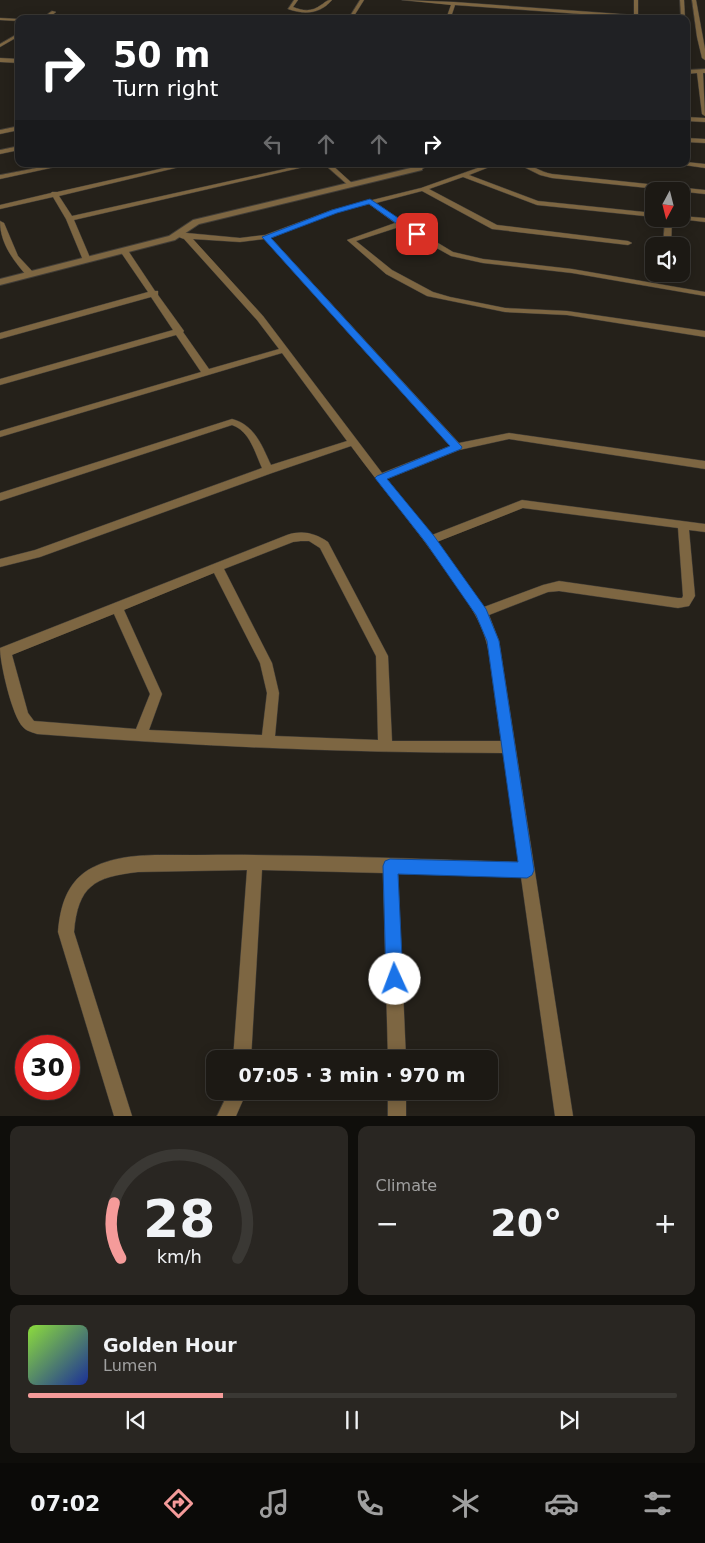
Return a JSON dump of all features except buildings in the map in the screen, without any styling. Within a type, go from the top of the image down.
[{"type":"street","points":[[80,0],[96,0]]},
{"type":"street","points":[[296,0],[290,8],[312,11],[323,9],[330,0]]},
{"type":"street","points":[[352,15],[362,0]]},
{"type":"street","points":[[404,0],[625,15]]},
{"type":"street","points":[[636,0],[636,15]]},
{"type":"street","points":[[682,0],[684,15]]},
{"type":"street","points":[[696,1],[696,37],[703,44],[705,58]]},
{"type":"street","points":[[449,15],[454,3]]},
{"type":"street","points":[[593,6],[593,12]]},
{"type":"street","points":[[49,15],[54,12]]},
{"type":"street","points":[[0,19],[15,20]]},
{"type":"street","points":[[690,19],[697,20]]},
{"type":"street","points":[[2,44],[15,36]]},
{"type":"street","points":[[2,44],[15,44]]},
{"type":"street","points":[[0,60],[15,61]]},
{"type":"street","points":[[702,72],[705,114]]},
{"type":"street","points":[[690,119],[705,120]]},
{"type":"street","points":[[0,132],[15,129]]},
{"type":"street","points":[[690,140],[705,141]]},
{"type":"street","points":[[0,152],[15,149]]},
{"type":"street","points":[[690,164],[705,166]]},
{"type":"street","points":[[0,177],[51,167]]},
{"type":"street","points":[[0,207],[54,193],[175,167]]},
{"type":"street","points":[[70,219],[301,167]]},
{"type":"street","points":[[330,167],[350,185]]},
{"type":"street","points":[[183,236],[185,228],[196,222],[422,167]]},
{"type":"street","points":[[0,282],[183,236],[240,240],[266,237],[334,212],[423,189],[486,167]]},
{"type":"street","points":[[529,167],[552,176],[705,192]]},
{"type":"street","points":[[464,175],[538,203],[645,214]]},
{"type":"street","points":[[423,189],[495,227],[628,243]]},
{"type":"street","points":[[54,193],[70,219],[87,260]]},
{"type":"street","points":[[370,202],[400,224],[451,254],[483,261],[572,271],[705,294]]},
{"type":"street","points":[[690,219],[705,220]]},
{"type":"street","points":[[0,223],[16,257],[30,274]]},
{"type":"street","points":[[400,224],[351,240],[390,272],[430,294],[505,310],[567,313],[705,334]]},
{"type":"street","points":[[183,236],[260,318],[380,478],[430,540],[482,613],[494,647],[564,1116]]},
{"type":"street","points":[[266,237],[457,447]]},
{"type":"street","points":[[124,251],[206,372]]},
{"type":"street","points":[[0,336],[154,293]]},
{"type":"street","points":[[0,382],[180,331]]},
{"type":"street","points":[[0,434],[284,350]]},
{"type":"street","points":[[0,497],[232,422],[239,422],[246,428],[268,470]]},
{"type":"street","points":[[380,478],[457,447],[509,436],[705,465]]},
{"type":"street","points":[[0,564],[6,564],[73,542],[268,470],[353,442]]},
{"type":"street","points":[[430,540],[522,504],[705,528]]},
{"type":"street","points":[[482,613],[547,588],[559,586],[678,604],[685,603],[689,596],[683,525]]},
{"type":"street","points":[[385,747],[382,656],[324,545],[311,537],[302,535],[217,566],[3,653],[22,716],[29,724],[54,731],[385,747],[509,747]]},
{"type":"street","points":[[217,566],[266,663],[272,693],[268,742]]},
{"type":"street","points":[[117,608],[156,694],[140,736]]},
{"type":"street","points":[[124,1116],[66,932],[66,920],[73,898],[79,887],[98,871],[119,866],[255,862],[527,870]]},
{"type":"street","points":[[243,1050],[255,862]]},
{"type":"street","points":[[390,866],[397,1050]]},
{"type":"street","points":[[226,1116],[234,1100]]},
{"type":"street","points":[[397,1100],[397,1116]]},
{"type":"route","points":[[395,979],[390,866],[527,870],[493,641],[482,613],[430,540],[380,478],[457,447],[266,237],[334,212],[370,202],[417,234]]}]
